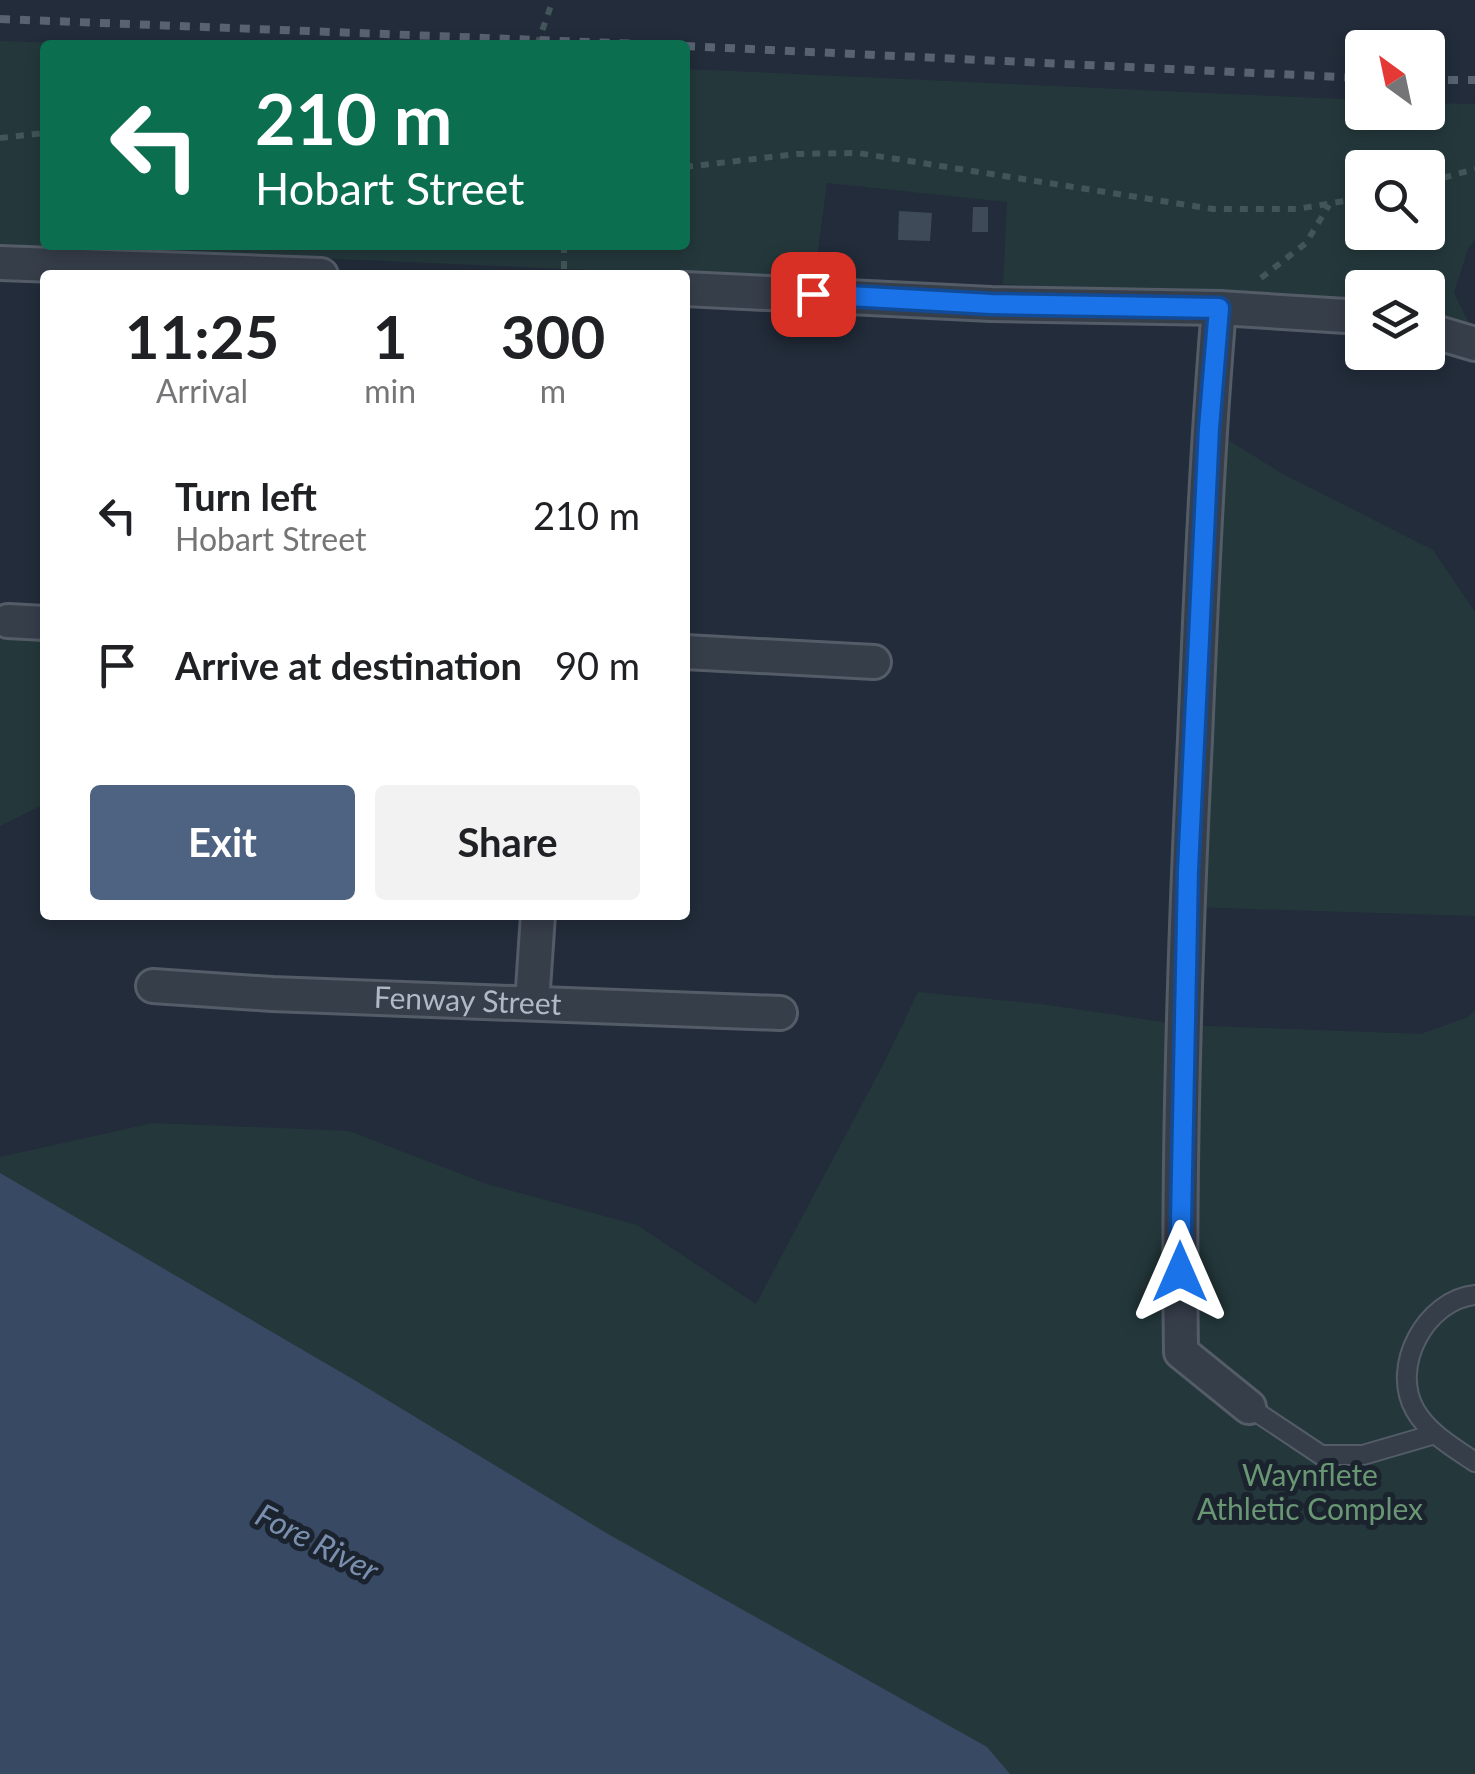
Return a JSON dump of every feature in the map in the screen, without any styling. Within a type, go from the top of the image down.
[{"type":"street","points":[[0,263],[187,270]]},
{"type":"street","points":[[690,289],[991,304],[1219,308],[1345,317]]},
{"type":"street","points":[[1219,308],[1209,428],[1186,927],[1179,1232],[1181,1352],[1249,1407]]},
{"type":"street","points":[[1445,335],[1475,344]]},
{"type":"street","points":[[8,621],[40,622]]},
{"type":"street","points":[[690,652],[874,662]]},
{"type":"street","points":[[532,1002],[538,920]]},
{"type":"street","name":"Fenway Street","points":[[153,986],[780,1013]]},
{"type":"lane","points":[[1475,1294],[1436,1309],[1416,1338],[1406,1373],[1414,1409],[1435,1434],[1475,1462]]},
{"type":"lane","points":[[1249,1407],[1320,1455],[1363,1455],[1435,1434]]},
{"type":"path","points":[[539,40],[552,0]]},
{"type":"path","points":[[0,138],[40,134]]},
{"type":"path","points":[[690,165],[797,154],[858,153],[1213,208],[1296,209],[1345,201]]},
{"type":"path","points":[[1445,177],[1475,168]]},
{"type":"path","points":[[1219,308],[1306,243],[1330,204]]},
{"type":"green space","points":[[0,41],[40,42],[40,246],[0,244]]},
{"type":"green space","points":[[690,69],[1345,99],[1345,130],[1445,130],[1445,103],[1475,104],[1475,239],[1454,293],[1471,327],[1445,320],[1445,270],[1345,270],[1345,301],[1003,284],[1007,202],[827,183],[814,280],[690,275],[690,270],[588,270],[136,250],[690,250]]},
{"type":"green space","points":[[1209,428],[1283,474],[1433,550],[1475,612],[1475,916],[1187,907]]},
{"type":"green space","points":[[0,635],[40,637],[40,806],[0,826]]},
{"type":"green space","name":"Waynflete Athletic Complex","points":[[918,992],[1041,1004],[1184,1025],[1421,1034],[1468,1017],[1475,1010],[1475,1774],[738,1774],[0,1320],[0,1157],[153,1123],[349,1131],[487,1184],[637,1225],[756,1304]]},
{"type":"water","name":"Fore River","points":[[0,1173],[608,1534],[987,1747],[1010,1774],[0,1774]]},
{"type":"building","points":[[973,207],[988,207],[988,232],[972,232]]},
{"type":"building","points":[[899,211],[932,213],[930,241],[898,240]]},
{"type":"railway","points":[[0,19],[537,40]]},
{"type":"railway","points":[[690,46],[1345,77]]},
{"type":"railway","points":[[1445,80],[1475,80]]},
{"type":"route","points":[[813,294],[991,304],[1219,308],[1209,428],[1188,870],[1180,1272]]}]
